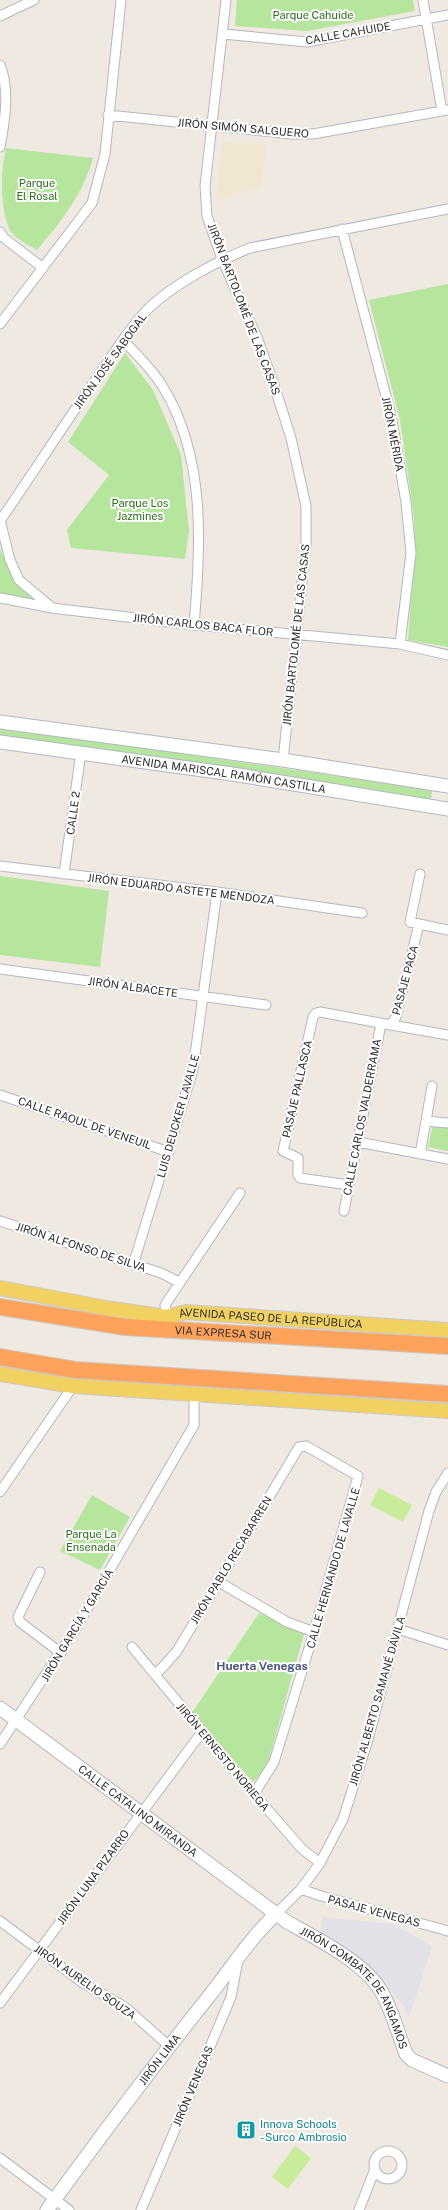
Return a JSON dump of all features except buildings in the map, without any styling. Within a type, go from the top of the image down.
[{"type":"highway","name":"VIA EXPRESA SUR","points":[[0,1307],[125,1327],[448,1346]]},
{"type":"highway","points":[[0,1358],[76,1370],[448,1394]]},
{"type":"main road","name":"AVENIDA PASEO DE LA REPÚBLICA","points":[[0,1288],[112,1310],[167,1317],[186,1312],[194,1312],[448,1330]]},
{"type":"main road","points":[[0,1374],[73,1386],[448,1411]]},
{"type":"street","points":[[0,16],[34,0]]},
{"type":"street","points":[[0,324],[92,203],[105,154],[121,0]]},
{"type":"street","name":"JIRÓN BARTOLOMÉ DE LAS CASAS","points":[[226,0],[213,126],[205,186],[207,216],[222,259],[258,340],[273,382],[291,438],[306,506],[306,545],[283,760]]},
{"type":"street","points":[[423,0],[445,111]]},
{"type":"street","name":"CALLE CAHUIDE","points":[[222,34],[307,42],[448,15]]},
{"type":"street","points":[[0,65],[5,78],[4,123],[0,147]]},
{"type":"street","name":"JIRÓN SIMÓN SALGUERO","points":[[108,115],[292,134],[313,134],[445,111]]},
{"type":"street","name":"JIRÓN JOSÉ SABOGAL","points":[[0,521],[66,420],[124,340],[147,310],[175,288],[222,259],[250,248],[342,229],[448,210]]},
{"type":"street","name":"JIRÓN MÉRIDA","points":[[342,229],[391,415],[406,502],[411,553],[400,644]]},
{"type":"street","points":[[0,232],[4,238],[43,268]]},
{"type":"street","points":[[124,340],[147,365],[163,386],[175,409],[190,454],[200,535],[194,624]]},
{"type":"street","points":[[0,521],[10,560],[19,580],[52,608]]},
{"type":"street","name":"JIRÓN CARLOS BACA FLOR","points":[[0,598],[52,608],[194,624],[400,644],[448,655]]},
{"type":"street","name":"AVENIDA MARISCAL RAMÓN CASTILLA","points":[[0,722],[283,760],[446,786]]},
{"type":"street","name":"AVENIDA MARISCAL RAMÓN CASTILLA","points":[[0,742],[81,752],[445,809]]},
{"type":"street","name":"CALLE 2","points":[[64,874],[81,752]]},
{"type":"street","points":[[445,809],[446,786]]},
{"type":"street","name":"JIRÓN EDUARDO ASTETE MENDOZA","points":[[0,866],[217,892],[362,913]]},
{"type":"street","points":[[420,874],[410,920],[412,923],[448,930]]},
{"type":"street","name":"LUIS DEUCKER LAVALLE","points":[[133,1265],[193,1070],[205,996],[217,892]]},
{"type":"street","name":"PASAJE PACA","points":[[381,1024],[391,1025],[396,1018],[419,924]]},
{"type":"street","name":"JIRÓN ALBACETE","points":[[0,969],[266,1005]]},
{"type":"street","name":"PASAJE PALLASCA","points":[[349,1186],[300,1178],[298,1175],[298,1158],[283,1151],[313,1017],[316,1013],[320,1012],[381,1024]]},
{"type":"street","name":"CALLE CARLOS VALDERRAMA","points":[[344,1211],[381,1024]]},
{"type":"street","points":[[391,1025],[448,1035]]},
{"type":"street","points":[[420,1154],[432,1086]]},
{"type":"street","name":"CALLE RAOUL DE VENEUIL","points":[[0,1095],[169,1152]]},
{"type":"street","points":[[426,1121],[448,1123]]},
{"type":"street","points":[[358,1142],[448,1159]]},
{"type":"street","points":[[167,1317],[165,1305],[240,1193]]},
{"type":"street","name":"JIRÓN ALFONSO DE SILVA","points":[[0,1221],[161,1273],[179,1282]]},
{"type":"street","points":[[0,1491],[73,1386]]},
{"type":"street","name":"JIRÓN GARCÍA Y GARCÍA","points":[[0,1744],[17,1721],[61,1653],[194,1424],[194,1394]]},
{"type":"street","name":"CALLE HERNANDO DE LAVALLE","points":[[254,1794],[274,1762],[314,1632],[358,1476],[306,1446]]},
{"type":"street","name":"JIRÓN PABLO RECABARREN","points":[[155,1674],[176,1651],[299,1447],[306,1446]]},
{"type":"street","name":"JIRÓN ALBERTO SAMANÉ DÁVILA","points":[[277,1913],[301,1889],[320,1863],[342,1819],[368,1743],[429,1511],[436,1492],[448,1473]]},
{"type":"street","points":[[40,1572],[18,1617],[20,1622],[61,1653]]},
{"type":"street","points":[[219,1582],[287,1622],[314,1632]]},
{"type":"street","points":[[398,1630],[448,1645]]},
{"type":"street","name":"JIRÓN ERNESTO NORIEGA","points":[[132,1646],[202,1732],[302,1850],[320,1863]]},
{"type":"street","name":"CALLE CATALINO MIRANDA","points":[[0,1708],[277,1913]]},
{"type":"street","name":"JIRÓN LUNA PIZARRO","points":[[0,2003],[202,1732]]},
{"type":"street","name":"PASAJE VENEGAS","points":[[301,1889],[321,1896],[448,1931]]},
{"type":"street","name":"JIRÓN LIMA","points":[[51,2205],[169,2046],[238,1960],[258,1930],[277,1913]]},
{"type":"street","name":"JIRÓN COMBATE DE ANGAMOS","points":[[277,1913],[287,1922],[327,1944],[370,1976],[382,1991],[406,2054],[412,2060],[448,2076]]},
{"type":"street","name":"JIRÓN AURELIO SOUZA","points":[[0,1921],[83,1983],[125,2007],[169,2046]]},
{"type":"street","name":"JIRÓN VENEGAS","points":[[141,2210],[231,1997],[238,1960]]},
{"type":"street","points":[[0,2158],[51,2205],[69,2210]]},
{"type":"street","points":[[359,2210],[375,2169]]},
{"type":"shaded area","points":[[222,141],[266,145],[261,189],[216,199]]},
{"type":"shaded area","points":[[322,1917],[393,1924],[432,1946],[409,2018],[402,2003],[366,1963],[320,1936]]},
{"type":"green space","name":"Parque Cahuide","points":[[237,0],[413,0],[415,11],[307,31],[235,26]]},
{"type":"green space","name":"Parque El Rosal","points":[[6,148],[93,158],[89,171],[77,196],[63,218],[37,250],[14,235],[7,224],[2,192]]},
{"type":"green space","points":[[448,284],[448,647],[408,640],[415,544],[414,517],[400,420],[369,300]]},
{"type":"green space","name":"Parque Los Jazmines","points":[[125,353],[153,390],[181,455],[189,531],[185,559],[71,548],[67,530],[109,475],[68,442]]},
{"type":"green space","points":[[0,549],[15,581],[43,603],[0,595]]},
{"type":"green space","points":[[0,727],[432,790],[431,800],[0,738]]},
{"type":"green space","points":[[0,876],[109,891],[100,967],[0,955]]},
{"type":"green space","points":[[433,1125],[448,1128],[448,1151],[428,1147]]},
{"type":"green space","points":[[379,1488],[412,1505],[403,1522],[370,1505]]},
{"type":"green space","name":"Parque La Ensenada","points":[[92,1495],[130,1517],[100,1570],[60,1551]]},
{"type":"green space","points":[[259,1613],[304,1634],[267,1766],[253,1782],[192,1713]]},
{"type":"green space","points":[[295,2146],[311,2158],[288,2189],[272,2177]]},
{"type":"place","name":"Innova Schools - Surco Ambrosio","points":[[246,2130]]},
{"type":"district","name":"Huerta Venegas","points":[[262,1666]]}]
